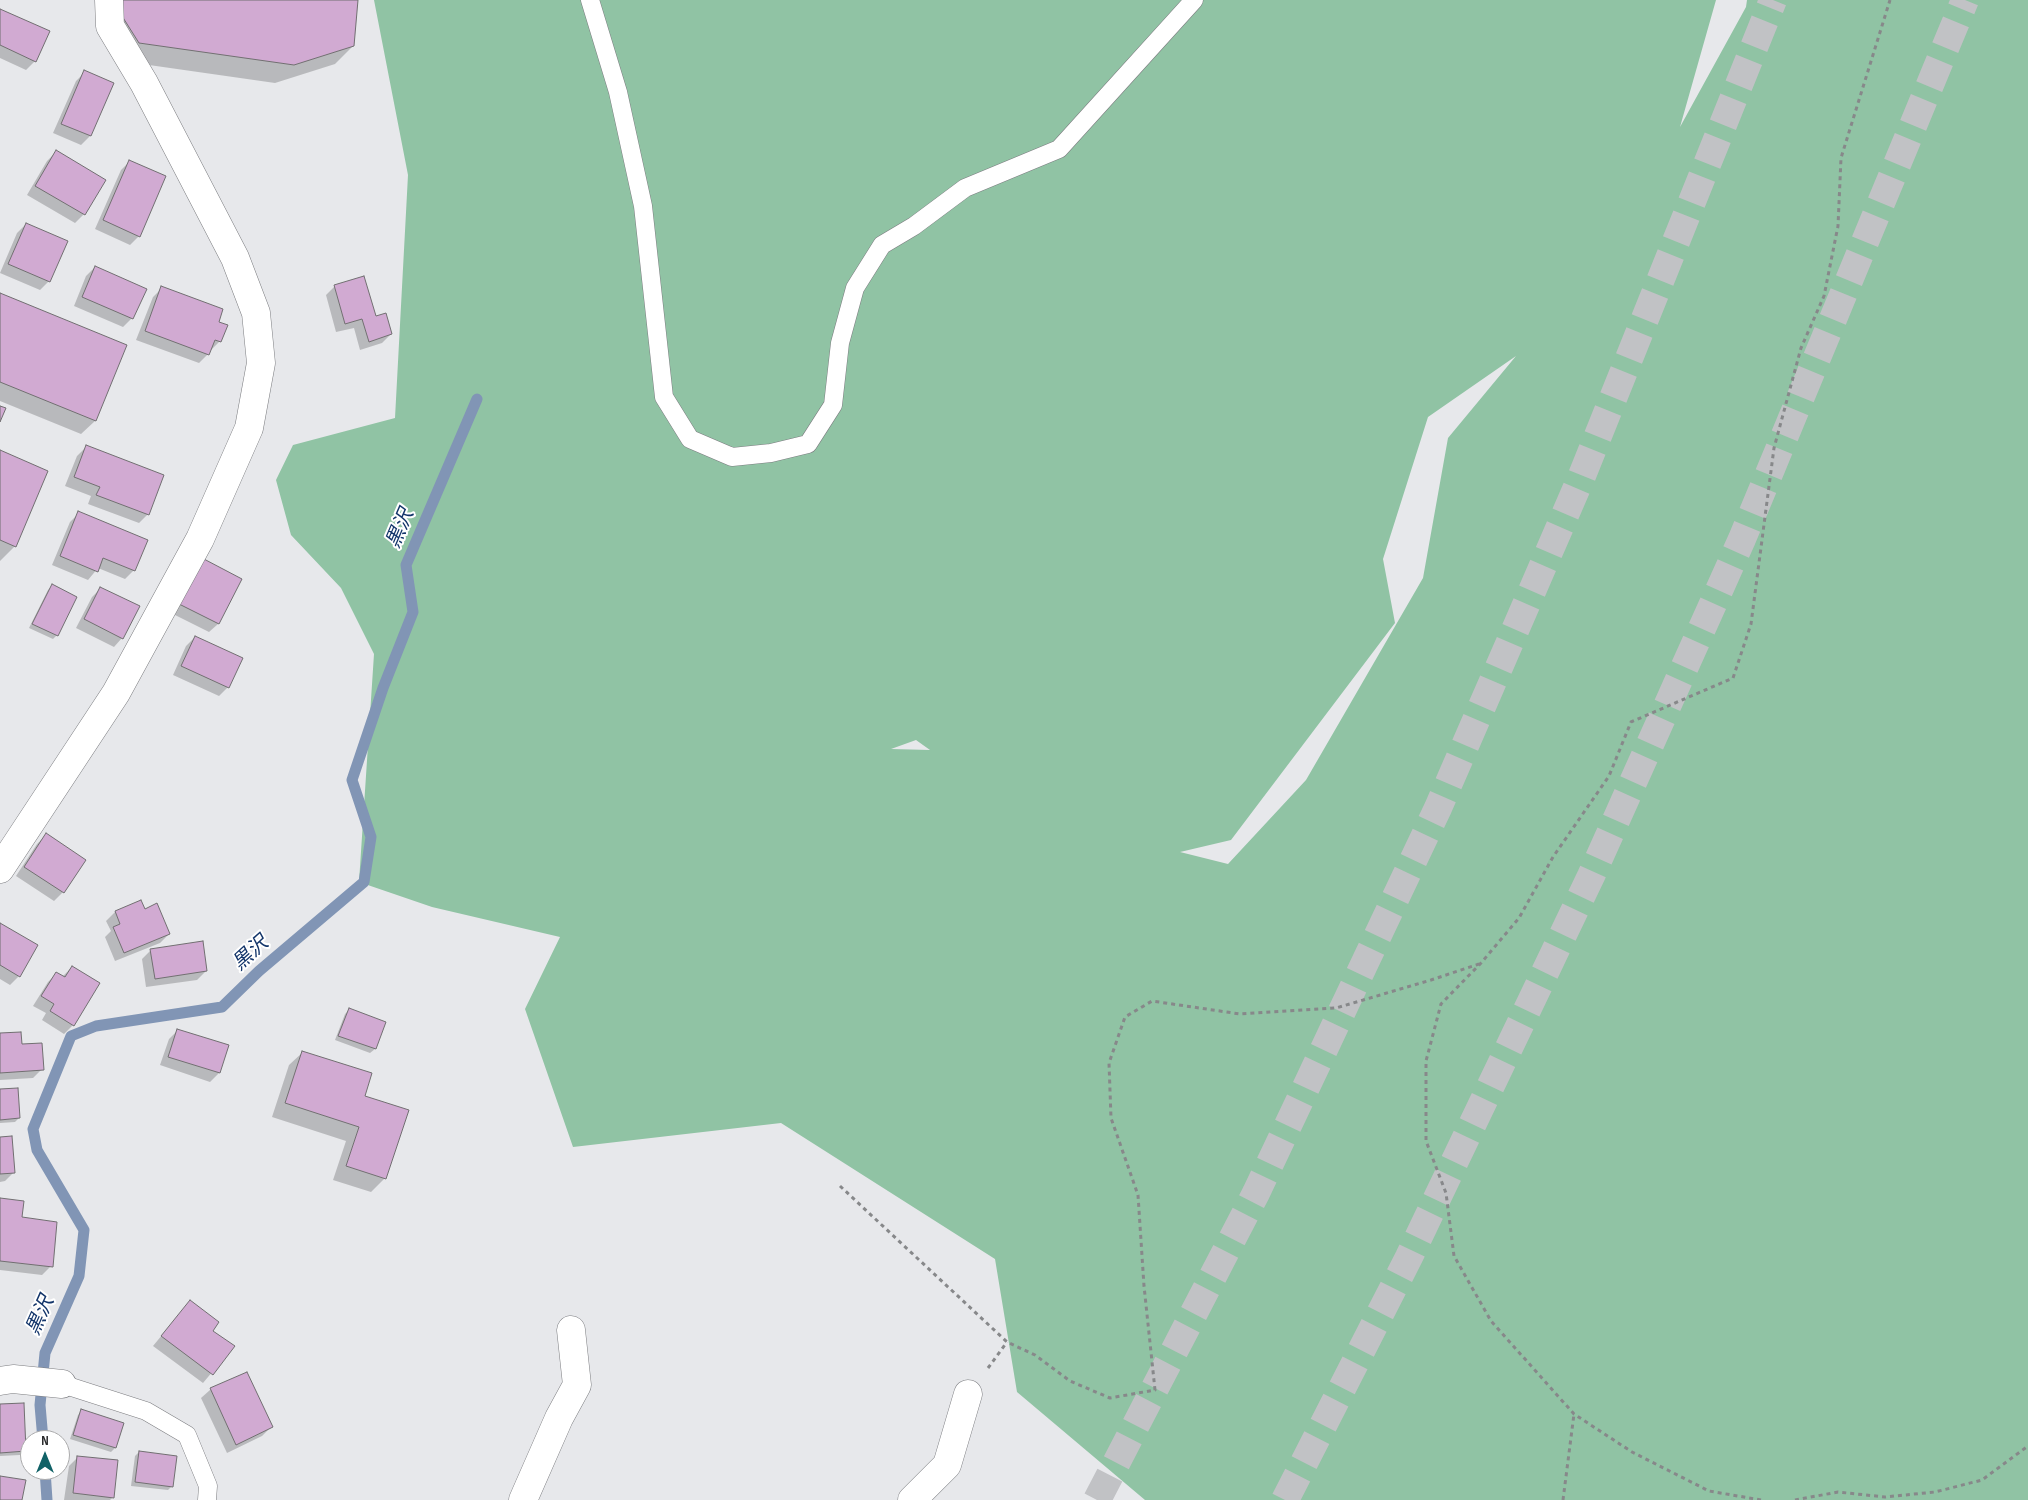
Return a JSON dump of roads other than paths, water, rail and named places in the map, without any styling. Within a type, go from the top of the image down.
[{"type":"street","points":[[0,869],[116,693],[200,539],[249,428],[261,363],[256,313],[235,258],[144,83],[110,26],[109,0]]},
{"type":"street","points":[[523,1500],[559,1418],[577,1385],[570,1330]]},
{"type":"street","points":[[6,1380],[62,1384]]},
{"type":"street","points":[[912,1500],[946,1465],[968,1394]]},
{"type":"lane","points":[[590,0],[618,92],[644,206],[664,397],[690,439],[732,457],[771,453],[808,444],[834,405],[840,343],[856,288],[882,245],[914,226],[965,188],[1059,149],[1194,0]]},
{"type":"lane","points":[[62,1384],[146,1411],[187,1435],[208,1486],[206,1500]]},
{"type":"waterway","name":"黒沢","points":[[42,1430],[40,1405],[45,1353],[79,1276],[84,1230],[37,1150],[33,1129],[71,1036],[96,1026],[222,1007],[259,971],[364,882],[371,837],[352,780],[383,688],[413,612],[406,565],[477,399]]},
{"type":"waterway","name":"黒沢","points":[[46,1480],[47,1500]]},
{"type":"tunnel","points":[[1097,1500],[1256,1193],[1438,808],[1581,478],[1773,0]]},
{"type":"tunnel","points":[[1285,1500],[1409,1257],[1591,876],[1742,539],[1965,0]]}]
